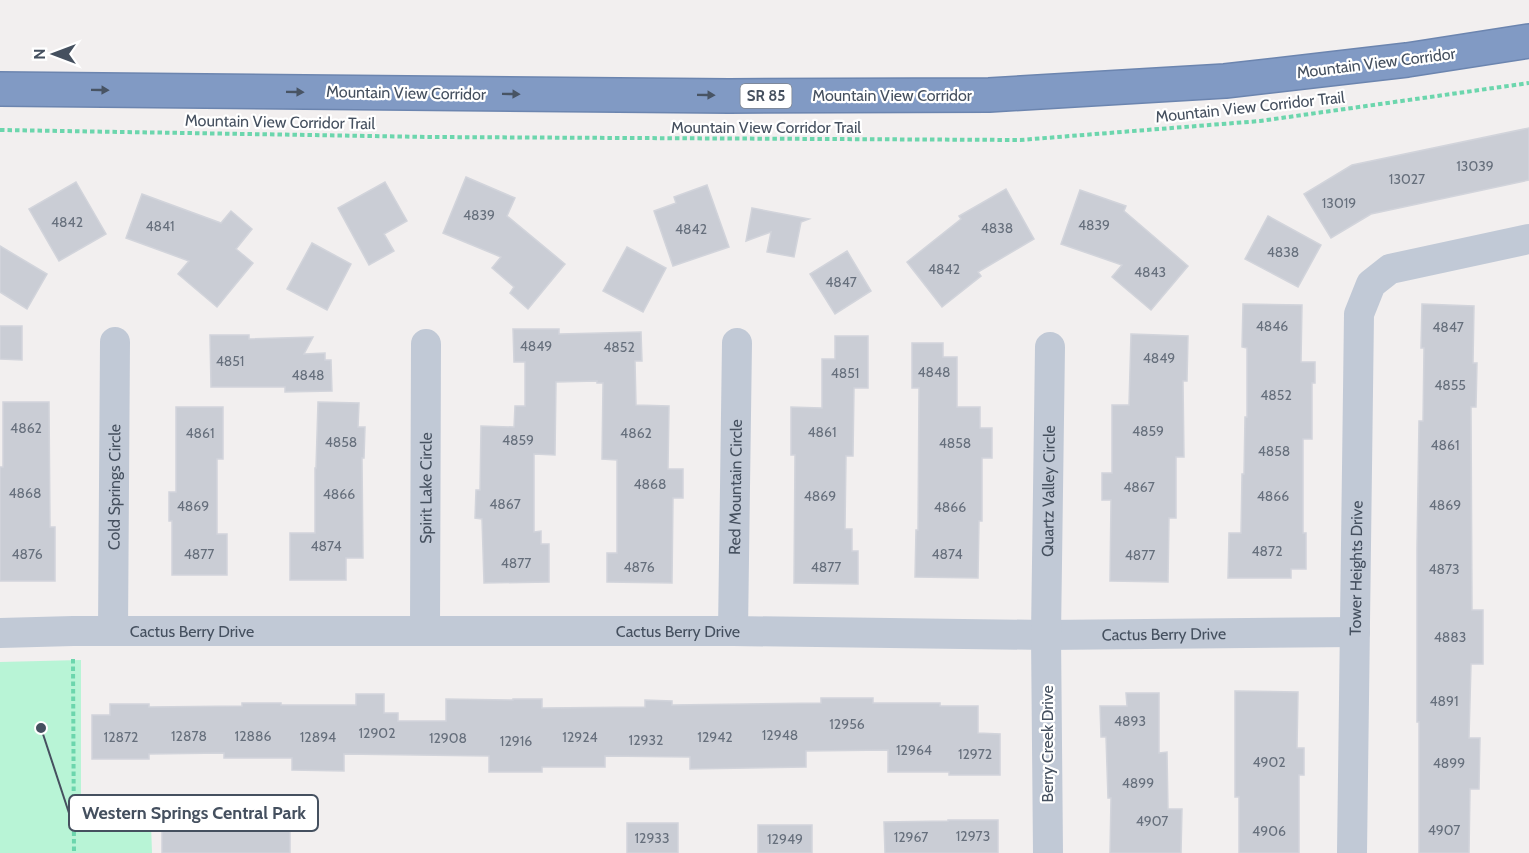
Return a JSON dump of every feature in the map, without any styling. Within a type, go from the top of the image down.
[{"type":"highway","name":"Mountain View Corridor","points":[[0,89],[729,96],[989,95],[1225,81],[1407,60],[1529,41]]},
{"type":"street","name":"Tower Heights Drive","points":[[1352,853],[1359,314],[1371,284],[1390,268],[1529,239]]},
{"type":"street","name":"Cold Springs Circle","points":[[113,631],[115,342]]},
{"type":"street","name":"Red Mountain Circle","points":[[733,631],[737,343]]},
{"type":"street","name":"Spirit Lake Circle","points":[[425,630],[426,344]]},
{"type":"street","name":"Quartz Valley Circle","points":[[1046,635],[1050,347]]},
{"type":"street","name":"Cactus Berry Drive","points":[[0,633],[425,630],[1046,635],[1356,632]]},
{"type":"street","name":"Berry Creek Drive","points":[[1046,635],[1048,853]]},
{"type":"path","name":"Mountain View Corridor Trail","points":[[0,130],[444,137],[1020,140],[1260,121],[1529,83]]},
{"type":"path","points":[[73,656],[74,853]]},
{"type":"green space","points":[[81,660],[81,794],[150,794],[152,853],[0,853],[0,662]]},
{"type":"building","points":[[1529,128],[1529,180],[1371,214],[1331,238],[1304,194],[1352,165]]},
{"type":"building","points":[[466,177],[515,198],[507,216],[565,264],[528,309],[510,293],[514,287],[492,268],[501,257],[443,233]]},
{"type":"building","points":[[76,182],[106,234],[59,261],[29,209]]},
{"type":"building","points":[[385,182],[407,221],[384,234],[394,251],[369,265],[338,208]]},
{"type":"building","points":[[707,185],[729,247],[673,266],[654,211],[676,203],[674,197]]},
{"type":"building","points":[[1006,189],[1034,239],[978,272],[981,276],[942,307],[907,262],[961,219],[959,216]]},
{"type":"building","points":[[1080,190],[1126,206],[1124,211],[1188,266],[1151,310],[1112,277],[1122,265],[1061,244]]},
{"type":"building","points":[[142,194],[221,223],[231,211],[252,229],[236,249],[253,263],[217,307],[178,274],[189,261],[126,238]]},
{"type":"building","points":[[752,208],[809,219],[801,222],[794,257],[767,252],[771,232],[746,241]]},
{"type":"building","points":[[1268,216],[1321,245],[1298,287],[1245,259]]},
{"type":"building","points":[[312,243],[351,264],[327,310],[287,289]]},
{"type":"building","points":[[0,246],[47,274],[27,309],[0,292]]},
{"type":"building","points":[[627,247],[666,268],[643,312],[603,291]]},
{"type":"building","points":[[847,251],[871,291],[835,314],[810,274]]},
{"type":"building","points":[[1243,304],[1302,305],[1301,362],[1315,362],[1315,383],[1312,383],[1312,439],[1303,439],[1303,533],[1306,533],[1306,569],[1291,569],[1291,578],[1228,578],[1229,533],[1241,533],[1242,474],[1244,474],[1245,417],[1247,417],[1247,348],[1242,347]]},
{"type":"building","points":[[1422,304],[1474,306],[1473,363],[1477,363],[1476,407],[1471,407],[1472,610],[1483,610],[1483,664],[1471,664],[1469,738],[1480,738],[1479,789],[1470,789],[1469,853],[1419,853],[1417,548],[1419,421],[1423,421]]},
{"type":"building","points":[[0,326],[22,326],[22,360],[0,359]]},
{"type":"building","points":[[513,329],[559,329],[559,334],[641,332],[642,361],[635,361],[636,405],[669,406],[668,469],[683,469],[683,498],[673,498],[672,583],[607,582],[607,553],[617,553],[617,460],[602,459],[603,383],[597,383],[597,381],[556,382],[555,455],[534,454],[534,532],[541,531],[541,544],[549,544],[549,582],[484,583],[482,519],[475,518],[476,490],[480,490],[481,426],[514,427],[515,406],[525,406],[525,362],[514,362]]},
{"type":"building","points":[[1131,334],[1188,336],[1187,381],[1183,381],[1184,457],[1176,457],[1176,518],[1169,518],[1168,582],[1110,581],[1111,500],[1102,500],[1102,473],[1112,473],[1112,405],[1129,405]]},
{"type":"building","points":[[210,335],[249,335],[249,339],[313,337],[304,354],[325,353],[325,360],[331,360],[332,391],[285,392],[285,387],[211,387]]},
{"type":"building","points":[[835,336],[868,336],[868,388],[854,388],[853,456],[846,456],[845,529],[852,529],[852,551],[858,551],[858,584],[794,583],[795,455],[791,455],[791,407],[822,408],[822,359],[835,359]]},
{"type":"building","points":[[912,343],[943,343],[943,357],[957,357],[957,407],[980,407],[980,428],[992,428],[992,458],[982,458],[982,521],[979,521],[978,578],[915,577],[916,530],[918,530],[919,388],[912,388]]},
{"type":"building","points":[[3,402],[49,402],[50,527],[55,527],[55,581],[0,581],[0,467],[3,467]]},
{"type":"building","points":[[318,402],[359,403],[358,427],[365,427],[364,458],[362,458],[363,558],[346,558],[346,580],[290,580],[290,533],[315,533]]},
{"type":"building","points":[[176,407],[223,407],[223,459],[217,459],[217,534],[227,534],[227,575],[172,575],[172,521],[169,521],[169,492],[176,492]]},
{"type":"building","points":[[1235,691],[1298,692],[1297,748],[1304,748],[1304,775],[1299,775],[1299,853],[1239,853],[1239,797],[1235,797]]},
{"type":"building","points":[[1126,693],[1159,693],[1159,753],[1167,752],[1168,809],[1182,809],[1181,853],[1110,853],[1111,798],[1108,798],[1106,737],[1101,737],[1100,706],[1127,706]]},
{"type":"building","points":[[356,694],[384,694],[384,713],[398,713],[398,721],[446,721],[446,699],[542,699],[542,708],[645,707],[645,700],[672,701],[672,705],[821,703],[821,698],[873,698],[873,703],[940,703],[940,706],[978,706],[978,733],[1000,734],[1000,775],[888,772],[888,750],[806,751],[806,767],[690,769],[690,757],[605,756],[605,767],[542,767],[542,772],[489,772],[489,756],[344,754],[344,771],[292,770],[292,758],[224,758],[224,753],[149,754],[149,759],[92,759],[92,715],[110,715],[110,704],[149,704],[149,707],[242,706],[242,703],[356,705]]},
{"type":"building","points":[[162,811],[218,811],[218,823],[290,822],[290,853],[162,853]]},
{"type":"building","points":[[998,820],[998,853],[885,853],[884,822]]},
{"type":"building","points":[[627,823],[678,823],[678,853],[627,853]]},
{"type":"building","points":[[758,825],[812,825],[812,853],[758,853]]},
{"type":"place","name":"Western Springs Central Park","points":[[41,728]]}]
